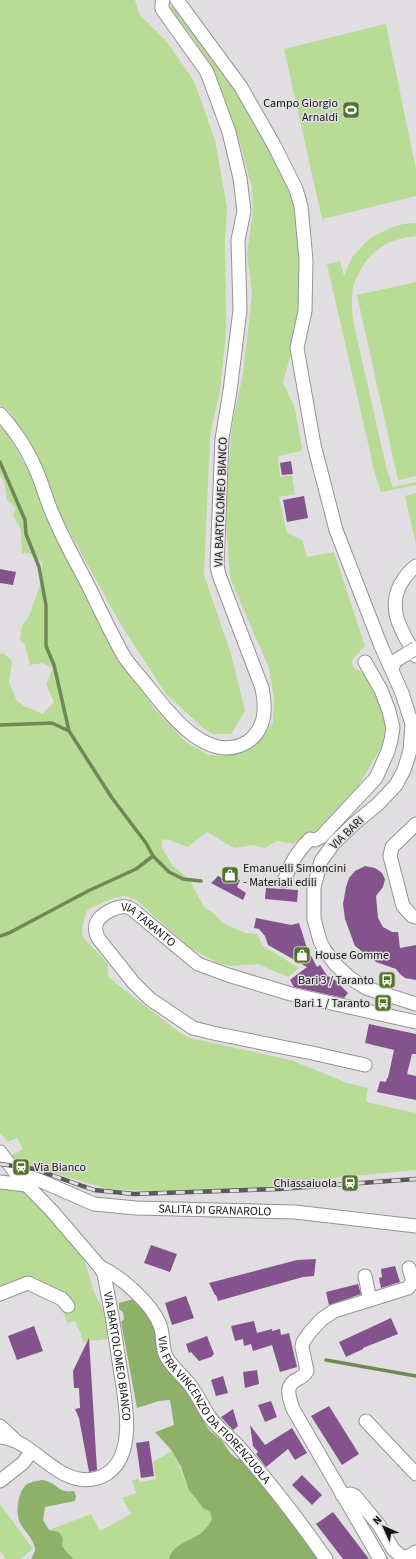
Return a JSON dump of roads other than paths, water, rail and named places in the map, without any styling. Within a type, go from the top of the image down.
[{"type":"street","name":"VIA BARTOLOMEO BIANCO","points":[[0,414],[17,436],[32,461],[53,515],[123,654],[163,706],[195,736],[206,744],[229,748],[241,745],[250,740],[262,723],[265,712],[265,700],[262,688],[219,575],[217,566],[222,439],[230,391],[240,310],[238,240],[244,211],[240,178],[228,132],[207,72],[162,9],[163,0]]},
{"type":"street","points":[[177,0],[241,87],[274,145],[296,189],[301,206],[306,260],[305,311],[296,348],[314,445],[336,530],[392,669]]},
{"type":"street","points":[[392,669],[395,661],[413,652],[399,626],[394,606],[395,598],[402,582],[406,575],[416,566]]},
{"type":"street","points":[[284,880],[291,862],[301,848],[310,839],[316,840],[321,837],[376,778],[388,751],[393,728],[389,711],[382,690],[365,662]]},
{"type":"street","name":"VIA BARI","points":[[392,669],[406,703],[412,724],[411,742],[407,762],[400,778],[387,796],[355,823],[327,852],[321,861],[314,887],[313,909],[320,941],[330,957],[343,972],[358,984],[366,988],[416,1004]]},
{"type":"street","points":[[416,824],[392,847],[390,856],[403,906],[412,916],[416,917]]},
{"type":"street","name":"VIA TARANTO","points":[[365,1065],[193,1028],[150,999],[133,982],[98,938],[95,930],[97,922],[103,915],[111,910],[127,907],[133,910],[198,964],[228,975],[291,994],[416,1022]]},
{"type":"street","name":"VIA BARTOLOMEO BIANCO","points":[[0,1437],[18,1442],[68,1475],[88,1480],[97,1479],[110,1472],[123,1452],[126,1436],[126,1410],[104,1274],[100,1267],[52,1210],[22,1180],[2,1157]]},
{"type":"street","name":"SALITA DI GRANAROLO","points":[[0,1182],[22,1180],[26,1175],[94,1204],[136,1208],[295,1212],[416,1226]]},
{"type":"street","name":"VIA FRA VINCENZO DA FIORENZUOLA","points":[[100,1267],[112,1273],[139,1295],[151,1310],[161,1327],[166,1356],[198,1396],[209,1416],[236,1443],[264,1476],[304,1526],[326,1559]]},
{"type":"street","points":[[380,1559],[292,1409],[289,1398],[289,1386],[293,1381],[305,1374],[307,1371],[302,1347],[303,1342],[312,1330],[330,1314],[408,1288],[413,1282],[409,1268]]},
{"type":"street","points":[[365,1276],[370,1300]]},
{"type":"street","points":[[0,1294],[28,1283],[62,1299],[68,1306]]},
{"type":"street","points":[[366,1421],[416,1474]]},
{"type":"street","points":[[0,1426],[18,1442]]},
{"type":"street","points":[[0,1481],[23,1462],[31,1452]]},
{"type":"street","points":[[342,1495],[351,1494],[355,1496],[379,1525],[391,1546],[399,1555],[407,1557],[416,1552]]},
{"type":"waterway","points":[[0,462],[25,520],[26,534],[39,567],[46,605],[46,646],[54,665],[69,731],[112,798],[146,843],[153,856],[169,872],[183,879],[201,881]]},
{"type":"waterway","points":[[0,725],[52,723],[69,731]]},
{"type":"waterway","points":[[0,936],[9,933],[88,891],[136,869],[153,856]]},
{"type":"waterway","points":[[326,1360],[416,1376]]},
{"type":"railway","points":[[0,1164],[34,1169],[94,1190],[134,1194],[279,1189],[416,1179]]},
{"type":"place","name":"Campo Giorgio Arnaldi","points":[[351,110]]},
{"type":"place","name":"Emanuelli Simoncini - Materiali edili","points":[[230,875]]},
{"type":"place","name":"House Gomme","points":[[302,955]]},
{"type":"place","name":"Bari 3 / Taranto","points":[[387,980]]},
{"type":"place","name":"Bari 1 / Taranto","points":[[383,1003]]},
{"type":"place","name":"Via Bianco","points":[[21,1167]]},
{"type":"place","name":"Chiassaiuola","points":[[350,1183]]}]
